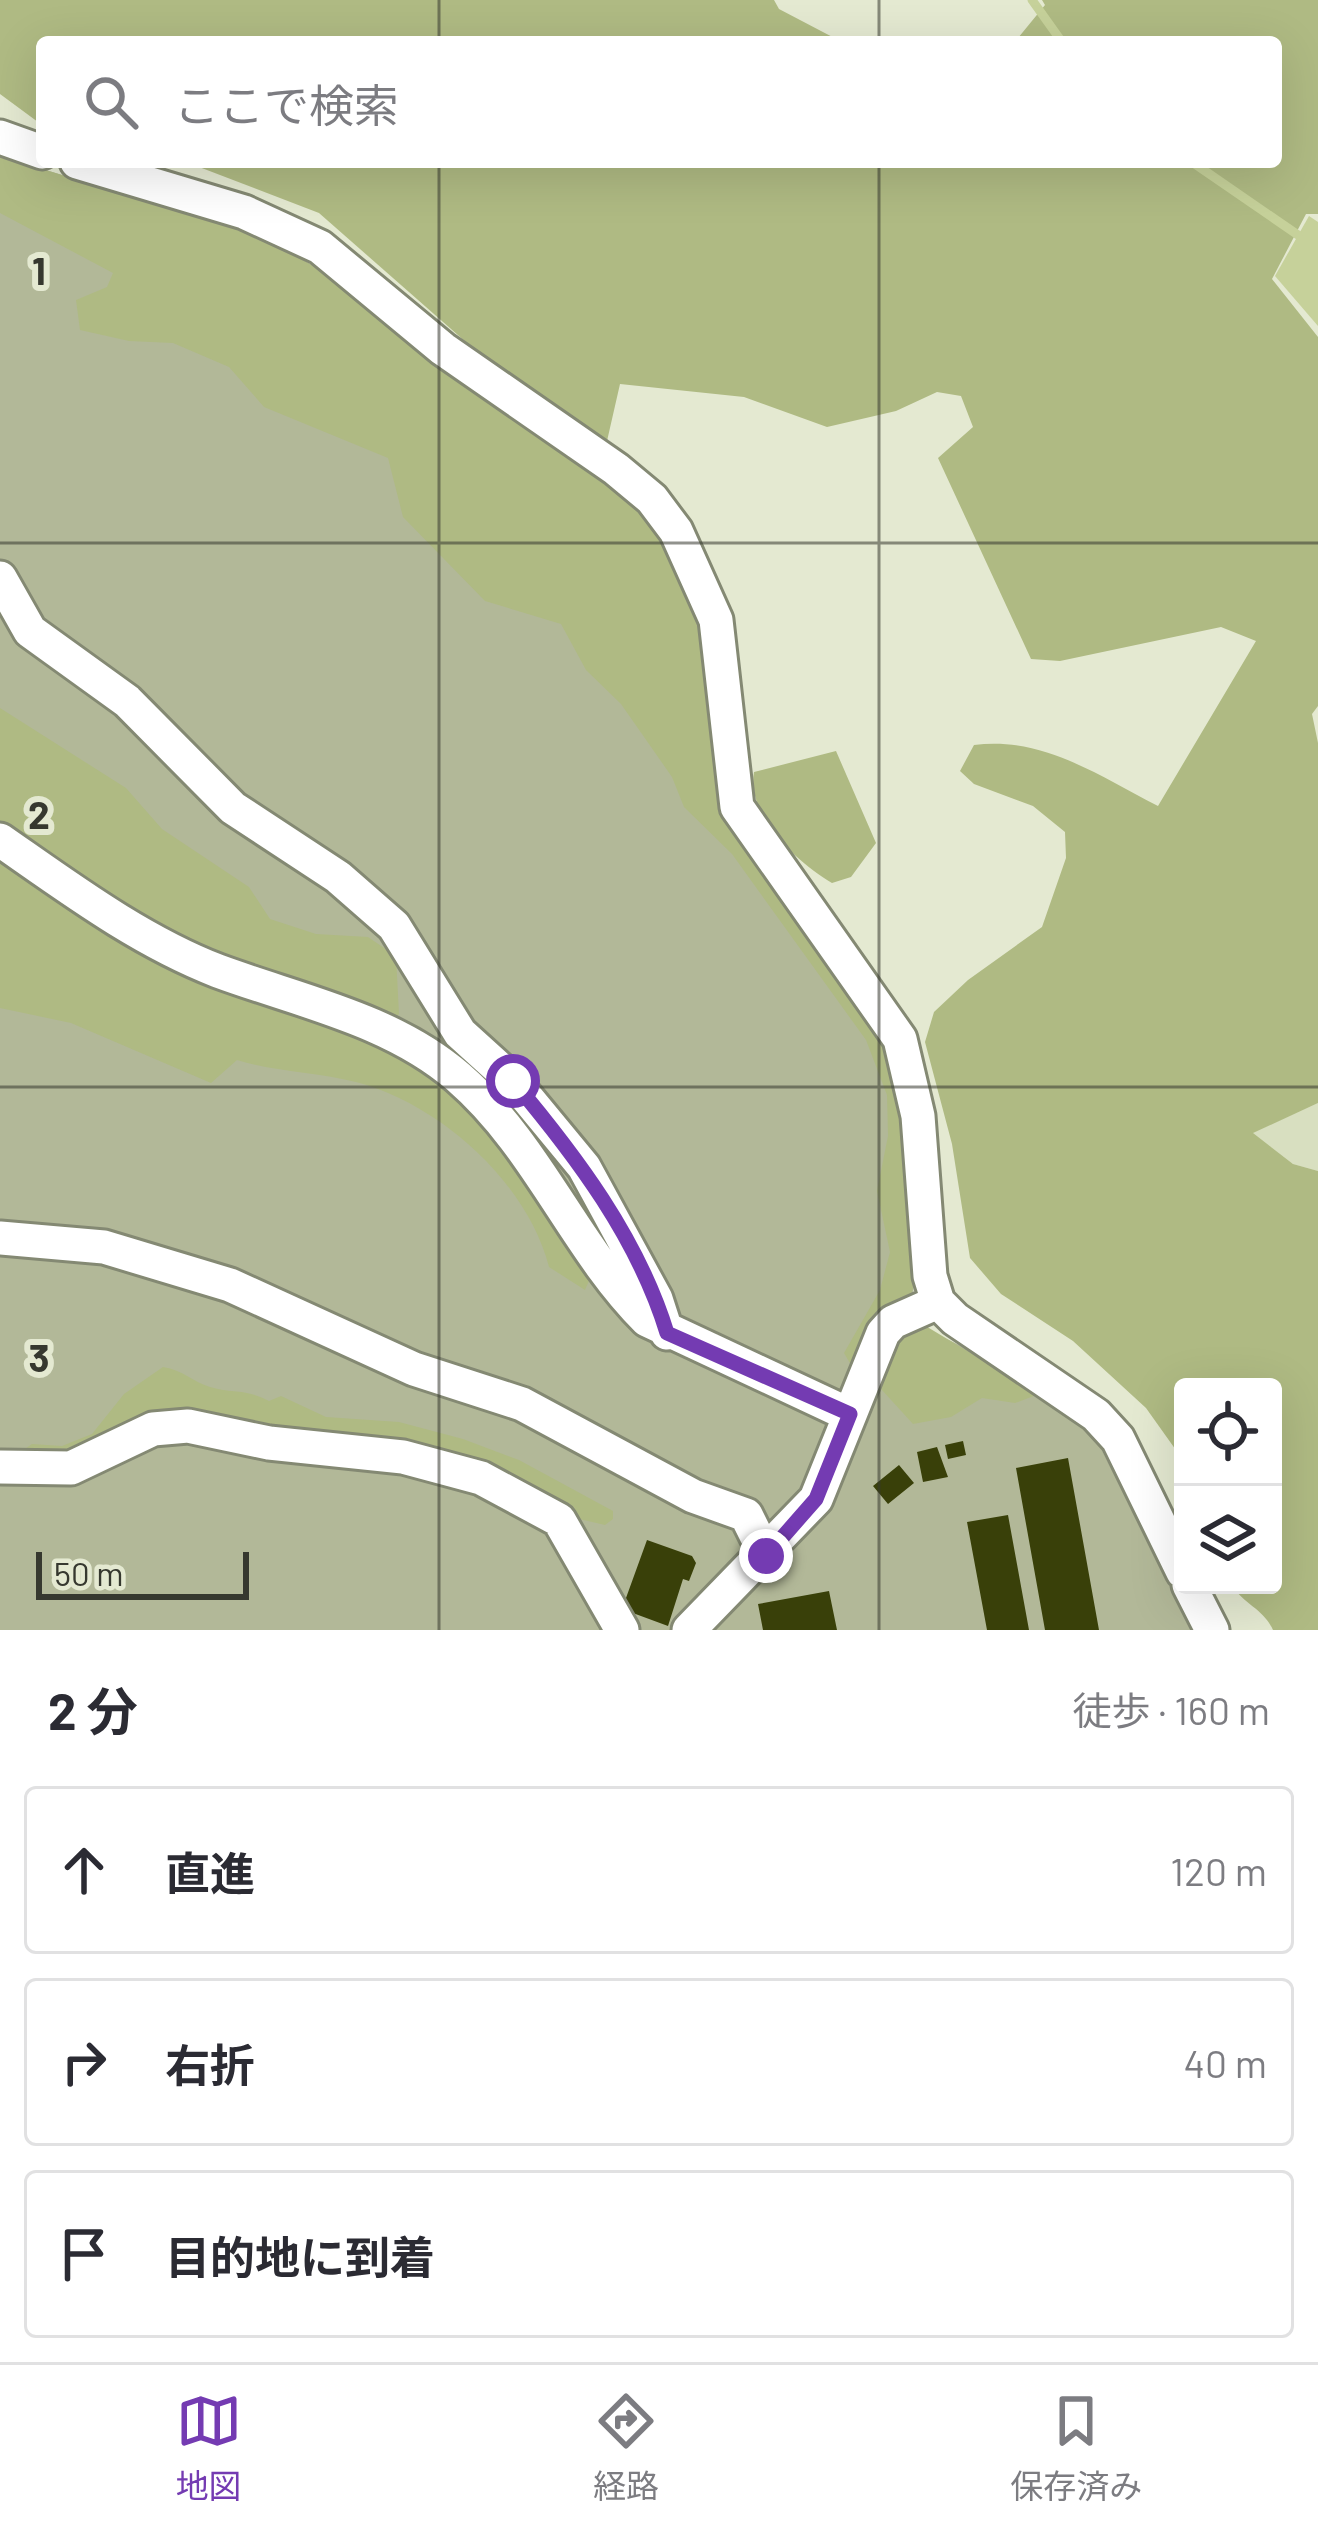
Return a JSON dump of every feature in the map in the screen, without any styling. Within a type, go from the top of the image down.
[{"type":"street","points":[[0,137],[36,150]]},
{"type":"street","points":[[96,168],[244,212],[320,247],[443,349],[652,499],[676,530],[716,620],[737,808],[900,1040],[918,1116],[930,1276],[938,1302],[955,1319],[1096,1415],[1118,1439],[1174,1554]]},
{"type":"street","points":[[0,578],[30,632],[127,701],[233,808],[338,877],[394,926],[460,1033],[513,1081],[584,1167],[656,1299],[667,1333]]},
{"type":"street","points":[[0,841],[87,900],[181,953],[424,1051],[460,1078],[534,1158],[626,1299],[667,1333],[850,1414]]},
{"type":"street","points":[[0,1238],[104,1247],[170,1265],[230,1285],[414,1369],[523,1403],[693,1496],[746,1515],[758,1530],[766,1556]]},
{"type":"street","points":[[689,1630],[766,1556],[816,1499],[883,1333],[893,1322],[938,1302]]},
{"type":"street","points":[[0,1467],[70,1468],[153,1429],[188,1426],[269,1443],[403,1457],[510,1489],[559,1520],[622,1630]]},
{"type":"street","points":[[1194,1594],[1211,1630]]},
{"type":"shaded area","points":[[0,0],[774,0],[779,9],[831,36],[36,36],[36,121],[0,94]]},
{"type":"shaded area","points":[[1042,0],[1318,0],[1318,214],[1306,214],[1272,279],[1318,337],[1318,706],[1312,714],[1318,743],[1318,1103],[1253,1133],[1293,1164],[1318,1171],[1318,1630],[1273,1630],[1240,1594],[1282,1594],[1282,1378],[1174,1378],[1174,1447],[1146,1408],[1073,1341],[1001,1294],[970,1258],[952,1144],[925,1042],[934,1012],[968,980],[1042,927],[1066,858],[1065,832],[1033,806],[974,784],[960,771],[974,745],[1047,752],[1158,806],[1256,641],[1221,627],[1060,661],[1031,659],[938,458],[973,427],[961,396],[937,392],[896,411],[827,427],[744,397],[620,384],[607,441],[467,343],[319,213],[202,168],[1282,168],[1282,36],[1020,36],[1045,5]]},
{"type":"shaded area","points":[[0,156],[245,231],[305,261],[341,283],[433,364],[603,481],[714,780],[721,814],[874,1024],[903,1126],[914,1286],[909,1323],[1008,1372],[1096,1438],[1193,1630],[0,1630]]},
{"type":"shaded area","points":[[0,156],[245,231],[341,283],[433,364],[628,500],[661,535],[699,620],[721,814],[874,1024],[893,1076],[903,1126],[914,1286],[909,1300],[876,1326],[851,1365],[844,1353],[880,1290],[890,1252],[877,1191],[888,1136],[887,1095],[866,1040],[732,854],[684,807],[672,777],[621,704],[586,670],[561,624],[485,601],[403,517],[388,458],[264,407],[229,367],[173,343],[129,341],[80,330],[76,300],[107,287],[113,273],[0,213]]},
{"type":"shaded area","points":[[1309,216],[1318,222],[1318,326],[1275,276]]},
{"type":"shaded area","points":[[0,708],[126,788],[162,829],[249,887],[270,919],[316,934],[368,937],[396,956],[399,1014],[389,1024],[207,956],[0,828]]},
{"type":"shaded area","points":[[836,751],[876,843],[851,877],[832,883],[790,851],[766,821],[754,789],[754,772]]},
{"type":"shaded area","points":[[0,851],[379,1037],[489,1118],[592,1274],[585,1290],[549,1267],[521,1205],[476,1151],[418,1108],[388,1093],[356,1082],[237,1060],[211,1083],[71,1023],[0,1008]]},
{"type":"shaded area","points":[[1318,1103],[1318,1171],[1293,1164],[1252,1133]]},
{"type":"shaded area","points":[[924,1325],[1039,1394],[1015,1403],[982,1398],[951,1417],[913,1424],[871,1378],[891,1338]]},
{"type":"shaded area","points":[[163,1367],[218,1389],[269,1401],[281,1396],[326,1417],[399,1422],[463,1439],[519,1460],[613,1511],[613,1519],[605,1525],[575,1518],[244,1431],[101,1451],[16,1455],[32,1444],[62,1446],[92,1434],[124,1394]]},
{"type":"building","points":[[963,1441],[966,1455],[948,1459],[945,1445]]},
{"type":"building","points":[[937,1447],[948,1477],[923,1482],[917,1452]]},
{"type":"building","points":[[1068,1458],[1099,1630],[1045,1630],[1016,1468]]},
{"type":"building","points":[[899,1465],[914,1483],[888,1504],[873,1486]]},
{"type":"building","points":[[1008,1515],[1029,1630],[987,1630],[967,1522]]},
{"type":"building","points":[[647,1540],[692,1556],[696,1563],[689,1581],[683,1579],[668,1626],[622,1609]]},
{"type":"building","points":[[829,1591],[837,1630],[763,1630],[758,1604]]},
{"type":"waterway","points":[[1032,0],[1058,36]]},
{"type":"waterway","points":[[1201,168],[1298,235]]},
{"type":"route","points":[[513,1081],[584,1167],[656,1299],[667,1333],[850,1414],[830,1476],[801,1520],[766,1556]]}]
